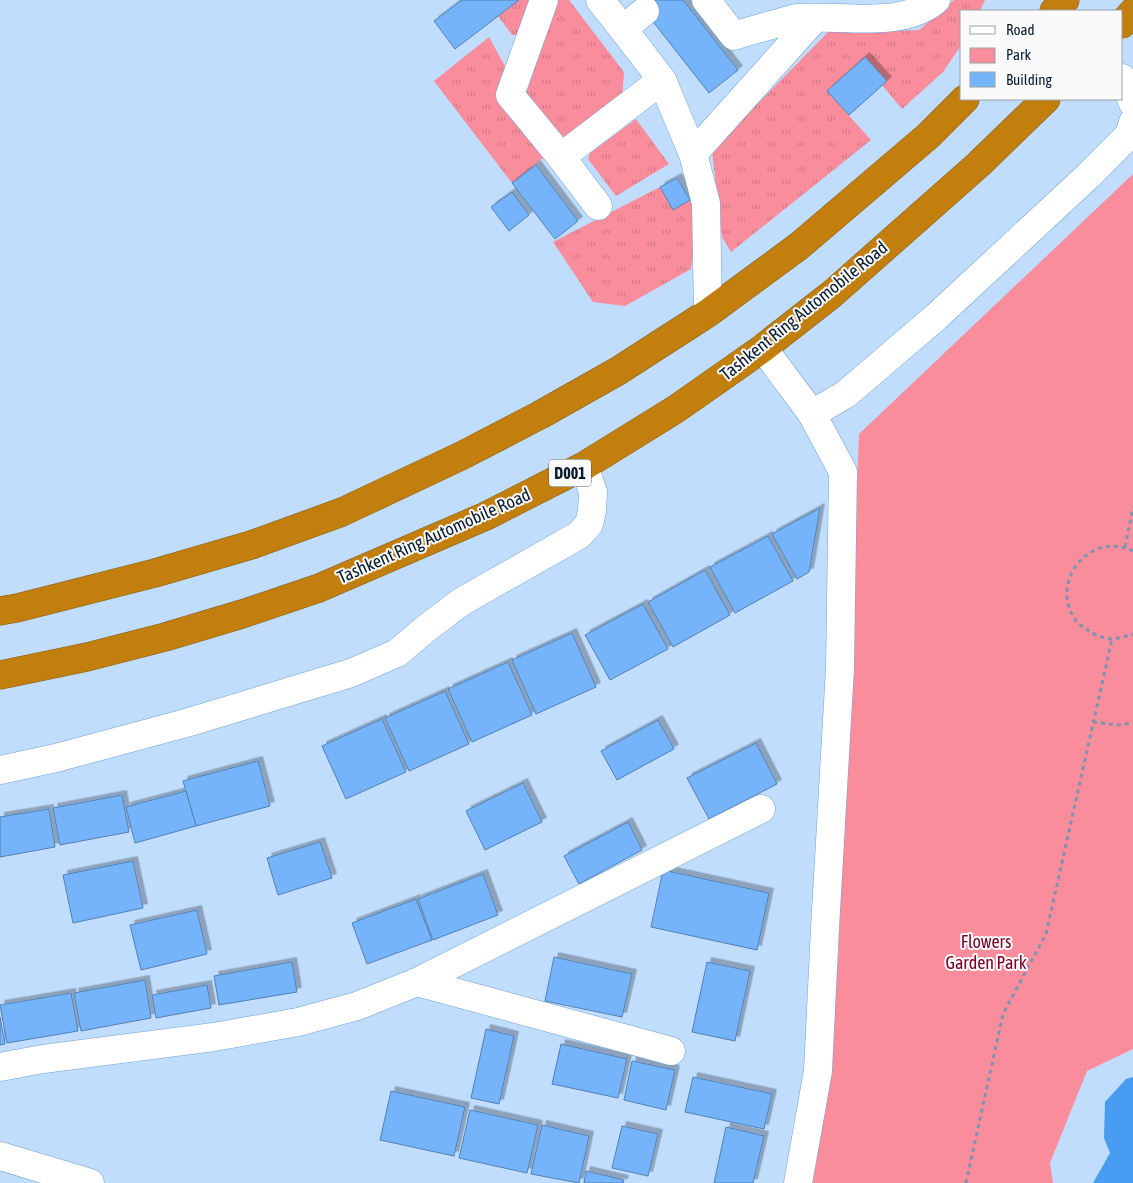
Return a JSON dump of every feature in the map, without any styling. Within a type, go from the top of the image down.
[{"type":"highway","points":[[1123,23],[1133,12]]},
{"type":"highway","points":[[0,611],[165,570],[251,545],[342,512],[461,456],[540,415],[618,371],[708,313],[799,246],[928,136],[965,100]]},
{"type":"highway","name":"Tashkent Ring Automobile Road","points":[[0,675],[86,657],[165,637],[319,588],[486,516],[584,466],[676,409],[763,348],[832,294],[979,164],[1045,100]]},
{"type":"street","points":[[544,0],[510,95],[598,206]]},
{"type":"street","points":[[600,0],[662,80],[693,154],[706,203],[708,313]]},
{"type":"street","points":[[706,0],[734,36],[796,18],[878,18],[898,16],[925,8],[936,0]]},
{"type":"street","points":[[623,29],[645,11]]},
{"type":"street","points":[[693,154],[815,18]]},
{"type":"street","points":[[561,157],[662,80]]},
{"type":"street","points":[[1123,80],[1133,103]]},
{"type":"street","points":[[812,414],[846,394],[936,317],[1088,176],[1129,135],[1133,122]]},
{"type":"street","points":[[763,348],[812,414],[843,472],[840,658],[824,928],[818,1071],[798,1183]]},
{"type":"street","points":[[0,770],[56,758],[186,723],[351,673],[397,653],[461,602],[579,535],[589,524],[592,511],[593,492],[584,466]]},
{"type":"street","points":[[0,1067],[43,1059],[214,1037],[298,1022],[357,1006],[417,982],[760,809]]},
{"type":"street","points":[[417,982],[671,1050]]},
{"type":"street","points":[[0,1156],[90,1183]]},
{"type":"path","points":[[1125,547],[1133,507]]},
{"type":"path","points":[[1133,551],[1125,547],[1106,546],[1087,554],[1074,568],[1067,586],[1068,605],[1078,622],[1093,634],[1112,639],[1133,634]]},
{"type":"path","points":[[966,1183],[1003,1014],[1046,934],[1112,639]]},
{"type":"path","points":[[1093,722],[1118,725],[1133,723]]},
{"type":"green space","points":[[519,0],[531,0],[519,35],[512,35],[498,16]]},
{"type":"green space","points":[[556,0],[569,0],[624,72],[622,99],[567,138],[560,137],[524,90]]},
{"type":"green space","points":[[954,0],[985,0],[980,10],[960,10],[960,47],[943,72],[902,109],[882,85],[887,81],[865,57],[827,91],[871,140],[731,252],[722,237],[712,150],[829,31],[919,30]]},
{"type":"green space","points":[[489,37],[506,68],[497,95],[543,158],[512,183],[434,81]]},
{"type":"green space","points":[[636,119],[669,164],[616,196],[588,159],[590,153]]},
{"type":"green space","name":"Flowers Garden Park","points":[[1133,174],[1133,1049],[1087,1071],[1050,1163],[1053,1183],[803,1183],[838,962],[859,434]]},
{"type":"green space","points":[[660,187],[673,210],[690,200],[697,217],[691,269],[625,306],[593,302],[553,242]]},
{"type":"water","points":[[1133,1077],[1133,1183],[1093,1183],[1110,1153],[1104,1138],[1105,1102],[1126,1079]]},
{"type":"building","points":[[462,0],[519,0],[455,49],[434,21]]},
{"type":"building","points":[[636,0],[683,0],[738,70],[709,93]]},
{"type":"building","points":[[865,57],[887,81],[849,115],[827,91]]},
{"type":"building","points":[[536,165],[578,221],[555,239],[512,183]]},
{"type":"building","points":[[677,178],[690,200],[673,210],[660,187]]},
{"type":"building","points":[[512,192],[529,215],[509,231],[491,207]]},
{"type":"building","points":[[820,508],[809,572],[797,579],[772,534]]},
{"type":"building","points":[[768,536],[793,581],[735,613],[710,567]]},
{"type":"building","points":[[705,570],[730,615],[673,647],[648,602]]},
{"type":"building","points":[[643,604],[668,649],[610,680],[585,635]]},
{"type":"building","points":[[572,633],[596,687],[536,714],[512,660]]},
{"type":"building","points":[[508,662],[532,715],[472,742],[448,689]]},
{"type":"building","points":[[445,691],[469,744],[409,771],[385,718]]},
{"type":"building","points":[[382,719],[406,772],[346,799],[322,746]]},
{"type":"building","points":[[658,720],[674,749],[617,780],[601,751]]},
{"type":"building","points":[[756,743],[777,784],[709,819],[687,778]]},
{"type":"building","points":[[258,761],[270,806],[196,826],[183,781]]},
{"type":"building","points":[[523,783],[542,822],[485,850],[466,811]]},
{"type":"building","points":[[186,791],[196,826],[135,843],[126,807]]},
{"type":"building","points":[[122,795],[129,832],[60,845],[53,808]]},
{"type":"building","points":[[49,809],[55,847],[0,857],[0,817]]},
{"type":"building","points":[[628,822],[642,850],[579,884],[564,856]]},
{"type":"building","points":[[320,842],[332,878],[278,895],[267,858]]},
{"type":"building","points":[[133,861],[143,908],[73,923],[63,875]]},
{"type":"building","points":[[663,870],[769,893],[757,950],[651,927]]},
{"type":"building","points":[[483,874],[498,915],[433,940],[418,899]]},
{"type":"building","points":[[416,899],[432,940],[367,964],[352,923]]},
{"type":"building","points":[[197,910],[207,954],[141,970],[130,925]]},
{"type":"building","points":[[554,957],[632,974],[622,1017],[545,1001]]},
{"type":"building","points":[[292,962],[297,992],[219,1005],[214,976]]},
{"type":"building","points":[[707,962],[750,971],[735,1041],[692,1032]]},
{"type":"building","points":[[145,980],[151,1018],[81,1031],[74,993]]},
{"type":"building","points":[[207,985],[211,1008],[156,1018],[152,995]]},
{"type":"building","points":[[71,993],[78,1031],[7,1043],[0,1005]]},
{"type":"building","points":[[0,1017],[5,1044],[0,1045]]},
{"type":"building","points":[[486,1029],[514,1036],[499,1104],[471,1098]]},
{"type":"building","points":[[561,1044],[627,1059],[618,1098],[552,1084]]},
{"type":"building","points":[[632,1061],[675,1070],[666,1110],[624,1100]]},
{"type":"building","points":[[693,1077],[772,1094],[764,1129],[685,1112]]},
{"type":"building","points":[[391,1091],[465,1107],[454,1156],[380,1140]]},
{"type":"building","points":[[470,1110],[538,1125],[527,1173],[459,1158]]},
{"type":"building","points":[[542,1125],[589,1136],[579,1183],[531,1174]]},
{"type":"building","points":[[622,1126],[658,1134],[648,1176],[612,1168]]},
{"type":"building","points":[[726,1127],[764,1136],[753,1183],[714,1183]]},
{"type":"building","points":[[586,1171],[624,1180],[623,1183],[584,1183]]}]
